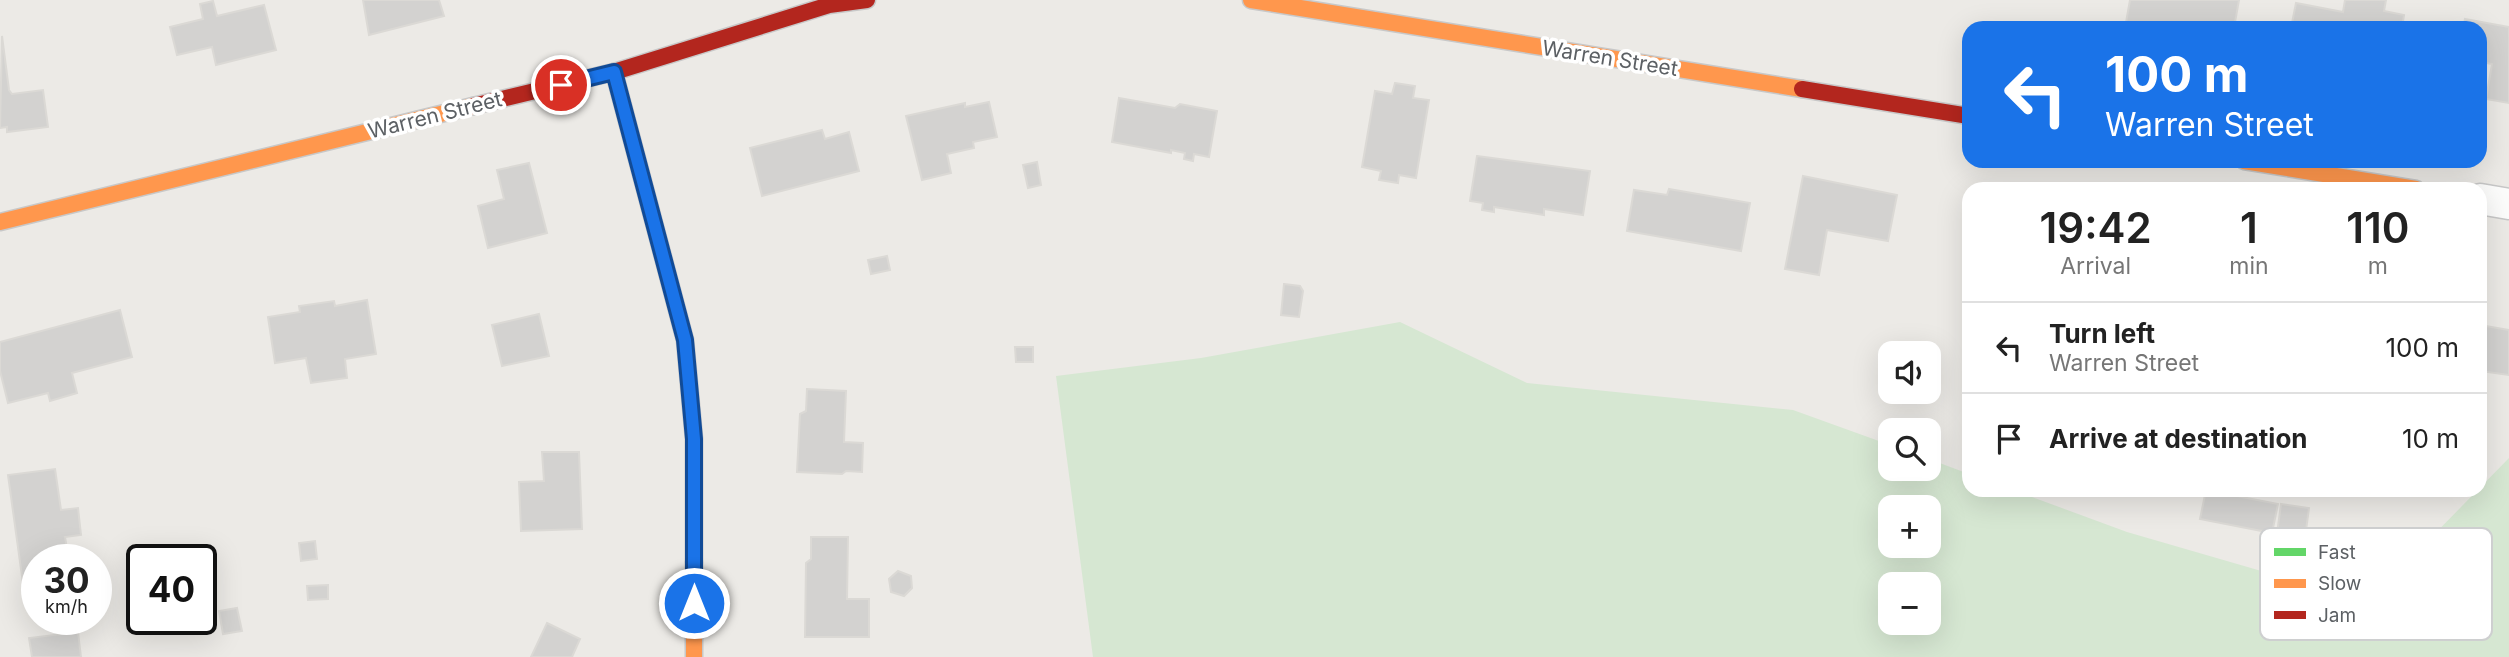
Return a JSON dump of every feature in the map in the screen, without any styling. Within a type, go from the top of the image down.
[{"type":"street","name":"Warren Street","points":[[0,222],[614,72],[829,5],[867,0]]},
{"type":"street","name":"Warren Street","points":[[1251,0],[1962,115]]},
{"type":"street","points":[[614,72],[685,340],[694,439],[694,657]]},
{"type":"street","points":[[2287,168],[2373,182]]},
{"type":"street","points":[[2487,200],[2509,204]]},
{"type":"green space","points":[[1400,322],[1527,383],[1793,410],[1878,441],[1878,481],[1941,481],[1941,464],[1962,471],[1962,497],[2032,497],[2127,532],[2260,571],[2260,640],[2492,640],[2492,528],[2440,528],[2471,497],[2487,497],[2487,480],[2509,458],[2509,657],[1093,657],[1056,376],[1201,358]]},
{"type":"building","points":[[363,0],[439,0],[444,16],[369,35]]},
{"type":"building","points":[[2130,0],[2239,0],[2235,21],[2126,21]]},
{"type":"building","points":[[2345,0],[2386,0],[2384,11],[2404,15],[2403,21],[2292,21],[2296,3],[2343,12]]},
{"type":"building","points":[[213,1],[217,16],[264,5],[276,50],[216,65],[212,47],[177,55],[170,27],[203,19],[200,4]]},
{"type":"building","points":[[2487,23],[2509,27],[2509,103],[2487,99],[2492,64],[2487,63]]},
{"type":"building","points":[[2,36],[9,90],[12,94],[43,90],[48,127],[7,132],[7,127],[0,128]]},
{"type":"building","points":[[1395,83],[1415,86],[1413,98],[1429,100],[1416,178],[1399,175],[1398,183],[1379,180],[1381,171],[1362,167],[1375,91],[1392,94]]},
{"type":"building","points":[[1119,98],[1175,108],[1180,104],[1217,111],[1209,157],[1194,154],[1193,161],[1184,159],[1185,153],[1112,142]]},
{"type":"building","points":[[989,102],[997,137],[973,142],[974,148],[947,154],[951,173],[922,180],[906,116],[965,103],[965,107]]},
{"type":"building","points":[[822,130],[825,139],[849,132],[859,171],[762,196],[750,148]]},
{"type":"building","points":[[1477,156],[1590,171],[1583,215],[1544,209],[1544,215],[1494,207],[1494,212],[1482,210],[1483,203],[1470,201]]},
{"type":"building","points":[[1037,162],[1041,185],[1028,188],[1023,165]]},
{"type":"building","points":[[529,163],[547,233],[488,248],[478,206],[504,199],[497,170]]},
{"type":"building","points":[[1803,176],[1897,195],[1888,241],[1827,230],[1819,275],[1785,269]]},
{"type":"building","points":[[1669,189],[1750,203],[1741,251],[1627,231],[1634,190],[1667,195]]},
{"type":"building","points":[[887,256],[890,270],[871,274],[868,260]]},
{"type":"building","points":[[1284,284],[1300,286],[1303,291],[1299,317],[1281,315]]},
{"type":"building","points":[[367,300],[376,354],[345,359],[347,378],[311,383],[306,358],[275,363],[268,317],[300,312],[299,306],[334,301],[335,306]]},
{"type":"building","points":[[120,310],[132,357],[72,373],[77,393],[50,401],[48,393],[8,403],[0,371],[0,342]]},
{"type":"building","points":[[539,314],[549,356],[502,366],[492,325]]},
{"type":"building","points":[[2487,326],[2509,330],[2509,375],[2487,372]]},
{"type":"building","points":[[1015,347],[1033,347],[1033,362],[1016,362]]},
{"type":"building","points":[[807,389],[846,391],[844,442],[863,443],[862,472],[797,472],[800,414],[806,411]]},
{"type":"building","points":[[542,452],[579,452],[582,529],[521,531],[519,482],[544,481]]},
{"type":"building","points":[[55,469],[61,510],[78,508],[81,535],[65,537],[66,544],[21,544],[21,569],[8,475]]},
{"type":"building","points":[[2205,497],[2242,497],[2278,504],[2273,528],[2260,528],[2260,531],[2200,519]]},
{"type":"building","points":[[2281,504],[2309,508],[2306,528],[2278,528]]},
{"type":"building","points":[[811,537],[848,537],[847,599],[869,599],[869,637],[805,637],[806,563],[811,559]]},
{"type":"building","points":[[315,541],[317,559],[301,561],[299,543]]},
{"type":"building","points":[[898,571],[911,576],[912,588],[904,596],[891,592],[889,579]]},
{"type":"building","points":[[328,585],[328,599],[308,600],[307,586]]},
{"type":"building","points":[[237,608],[242,631],[223,634],[219,611]]},
{"type":"building","points":[[547,623],[580,639],[572,657],[531,657]]},
{"type":"building","points":[[78,635],[81,657],[32,657],[29,638]]},
{"type":"traffic: fast","points":[[614,72],[685,340],[694,439],[694,562]]},
{"type":"traffic: slow","points":[[1251,0],[1802,89]]},
{"type":"traffic: slow","points":[[0,222],[473,106]]},
{"type":"traffic: slow","points":[[2287,168],[2373,182]]},
{"type":"traffic: slow","points":[[694,562],[694,657]]},
{"type":"traffic: jam","points":[[473,106],[614,72],[829,5],[867,0]]},
{"type":"traffic: jam","points":[[1802,89],[1962,115]]},
{"type":"route","points":[[561,85],[614,72],[685,340],[694,439],[694,603]]}]
